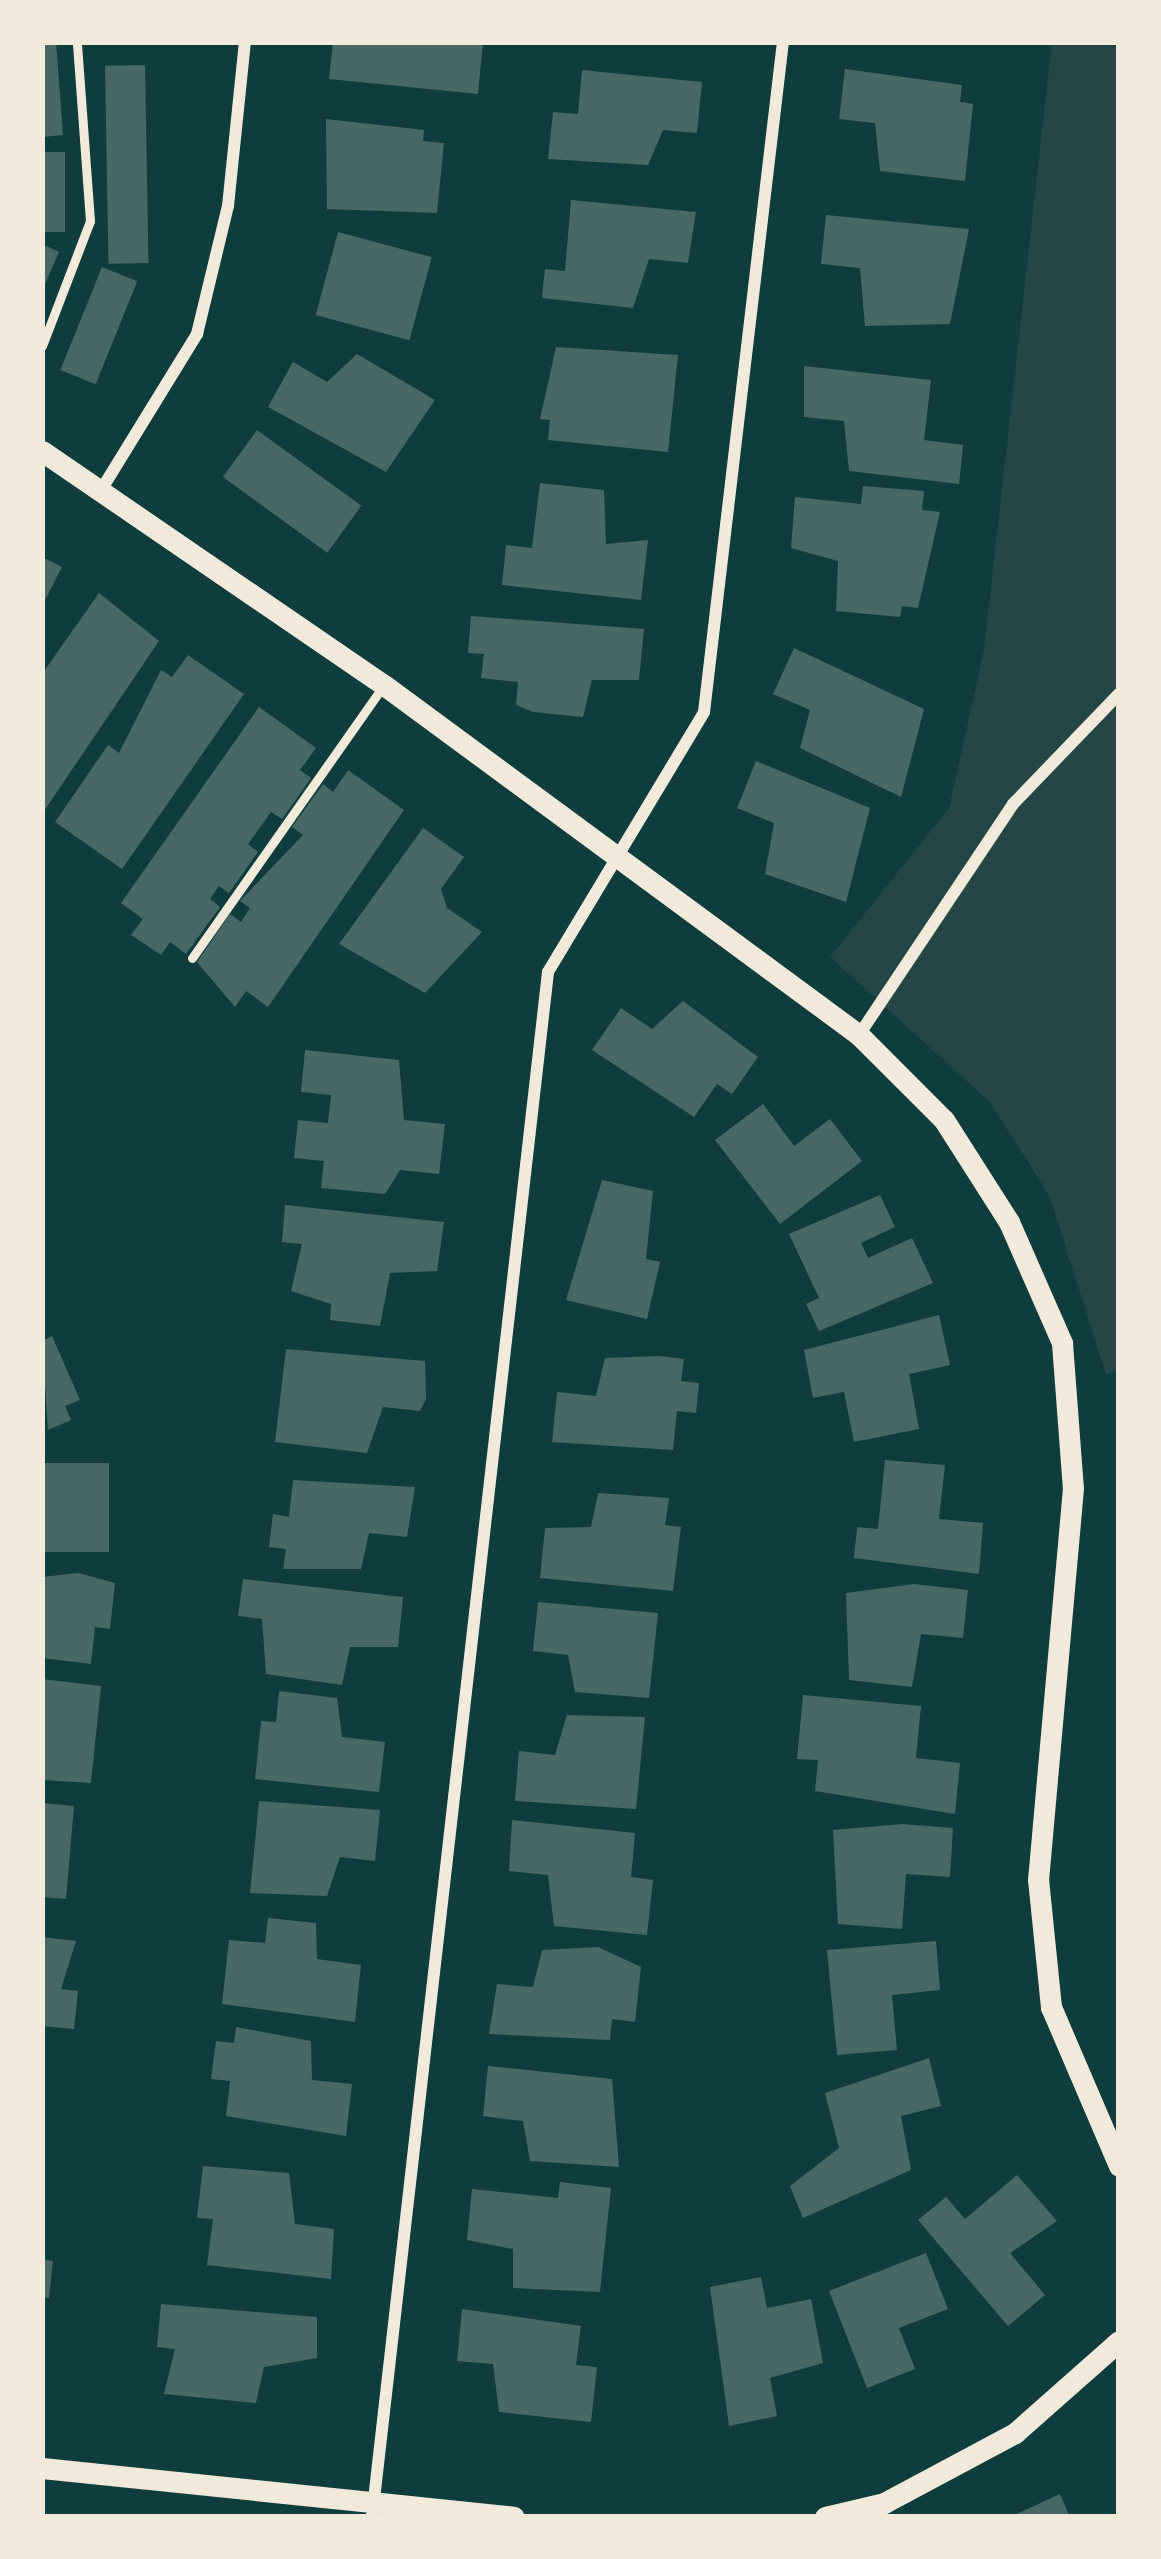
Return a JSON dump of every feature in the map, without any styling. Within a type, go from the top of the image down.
[{"type":"street","points":[[103,487],[197,334],[228,206],[244,42]]},
{"type":"street","points":[[373,2511],[548,972],[609,858],[704,712],[782,42]]},
{"type":"street","points":[[42,452],[103,487],[384,685],[609,858],[859,1035],[944,1120],[1009,1222],[1062,1343],[1073,1488],[1038,1879],[1051,2007],[1119,2166]]},
{"type":"street","points":[[859,1035],[1012,804],[1119,694]]},
{"type":"street","points":[[825,2517],[887,2510],[1015,2433],[1119,2341]]},
{"type":"street","points":[[42,2468],[373,2511],[512,2517]]},
{"type":"lane","points":[[42,346],[90,221],[77,42]]},
{"type":"lane","points":[[192,958],[384,685]]},
{"type":"shaded area","points":[[1052,42],[1119,42],[1119,1371],[1106,1374],[1049,1195],[989,1101],[830,957],[949,808],[984,650]]},
{"type":"building","points":[[42,42],[56,42],[63,135],[42,137]]},
{"type":"building","points":[[333,42],[483,42],[478,94],[329,79]]},
{"type":"building","points":[[145,65],[148,263],[108,264],[105,66]]},
{"type":"building","points":[[845,69],[962,85],[960,102],[973,104],[965,181],[880,171],[875,123],[839,119]]},
{"type":"building","points":[[582,70],[702,82],[697,133],[663,130],[648,165],[548,159],[553,112],[578,114]]},
{"type":"building","points":[[326,119],[424,130],[423,141],[444,143],[437,213],[327,209]]},
{"type":"building","points":[[42,152],[65,152],[65,232],[42,232]]},
{"type":"building","points":[[571,200],[696,212],[688,263],[649,259],[633,308],[542,298],[545,269],[565,271]]},
{"type":"building","points":[[826,215],[969,229],[950,324],[865,326],[860,268],[821,264]]},
{"type":"building","points":[[338,232],[432,257],[409,340],[316,315]]},
{"type":"building","points":[[42,244],[59,252],[42,291]]},
{"type":"building","points":[[102,267],[137,281],[96,384],[60,370]]},
{"type":"building","points":[[556,347],[678,355],[668,452],[548,440],[550,420],[540,419]]},
{"type":"building","points":[[357,354],[435,400],[386,472],[268,407],[293,362],[327,382]]},
{"type":"building","points":[[804,366],[931,380],[924,440],[963,445],[959,484],[849,471],[844,421],[804,417]]},
{"type":"building","points":[[257,430],[361,506],[327,553],[223,477]]},
{"type":"building","points":[[540,483],[604,490],[606,544],[648,540],[641,600],[502,585],[506,545],[532,548]]},
{"type":"building","points":[[863,486],[924,491],[922,510],[940,512],[918,608],[902,606],[900,617],[836,611],[838,561],[791,548],[795,497],[861,504]]},
{"type":"building","points":[[42,557],[62,567],[42,606]]},
{"type":"building","points":[[99,593],[159,641],[42,814],[42,674]]},
{"type":"building","points":[[471,616],[644,629],[639,680],[592,680],[583,717],[533,712],[516,705],[518,682],[481,678],[484,654],[468,653]]},
{"type":"building","points":[[794,648],[924,709],[901,797],[800,748],[810,710],[773,694]]},
{"type":"building","points":[[188,655],[244,694],[122,869],[55,822],[108,745],[119,753],[161,670],[172,677]]},
{"type":"building","points":[[259,707],[316,748],[300,770],[311,778],[282,819],[271,812],[248,844],[258,852],[229,893],[219,886],[210,899],[220,907],[186,954],[170,942],[161,955],[131,935],[143,919],[121,903]]},
{"type":"building","points":[[756,761],[870,808],[846,902],[765,874],[774,823],[737,808]]},
{"type":"building","points":[[348,770],[404,810],[268,1007],[246,991],[235,1007],[197,962],[230,914],[241,922],[250,908],[240,901],[303,835],[292,827],[323,784],[333,792]]},
{"type":"building","points":[[423,828],[464,857],[441,889],[447,908],[482,932],[425,993],[339,944]]},
{"type":"building","points":[[683,1001],[758,1057],[732,1094],[717,1084],[694,1117],[592,1050],[621,1008],[652,1029]]},
{"type":"building","points":[[305,1050],[399,1060],[404,1120],[445,1124],[439,1174],[400,1170],[385,1194],[321,1188],[324,1161],[294,1158],[298,1120],[328,1123],[331,1095],[301,1092]]},
{"type":"building","points":[[763,1104],[794,1146],[830,1119],[862,1161],[780,1224],[715,1140]]},
{"type":"building","points":[[602,1180],[653,1191],[646,1259],[660,1262],[647,1319],[566,1300]]},
{"type":"building","points":[[880,1195],[895,1227],[861,1243],[868,1258],[912,1238],[933,1283],[819,1331],[806,1304],[819,1298],[789,1234]]},
{"type":"building","points":[[285,1205],[444,1222],[437,1271],[390,1273],[380,1326],[330,1320],[331,1304],[291,1291],[302,1244],[282,1242]]},
{"type":"building","points":[[939,1315],[950,1365],[909,1374],[919,1429],[854,1442],[844,1392],[813,1398],[804,1350]]},
{"type":"building","points":[[52,1336],[80,1400],[65,1406],[71,1420],[48,1430],[42,1341]]},
{"type":"building","points":[[286,1349],[425,1361],[426,1399],[420,1411],[383,1407],[367,1453],[275,1442]]},
{"type":"building","points":[[605,1358],[684,1359],[681,1381],[699,1383],[696,1413],[677,1411],[673,1450],[552,1442],[557,1392],[596,1396]]},
{"type":"building","points":[[885,1460],[945,1465],[939,1519],[983,1523],[979,1574],[854,1558],[857,1527],[878,1529]]},
{"type":"building","points":[[42,1463],[109,1463],[109,1552],[42,1552]]},
{"type":"building","points":[[293,1480],[415,1487],[407,1537],[369,1533],[361,1569],[283,1569],[286,1549],[269,1547],[273,1514],[289,1517]]},
{"type":"building","points":[[598,1493],[669,1498],[665,1525],[681,1527],[673,1591],[540,1578],[545,1528],[591,1527]]},
{"type":"building","points":[[78,1573],[115,1583],[110,1629],[95,1627],[91,1664],[42,1658],[42,1577]]},
{"type":"building","points":[[243,1579],[403,1597],[398,1647],[350,1647],[342,1685],[266,1674],[262,1619],[238,1616]]},
{"type":"building","points":[[914,1584],[968,1590],[963,1638],[921,1634],[912,1687],[849,1680],[846,1593]]},
{"type":"building","points":[[538,1602],[658,1613],[649,1698],[575,1692],[568,1655],[533,1651]]},
{"type":"building","points":[[42,1679],[101,1686],[91,1783],[42,1780]]},
{"type":"building","points":[[279,1691],[337,1698],[342,1737],[385,1742],[379,1792],[255,1779],[261,1721],[276,1722]]},
{"type":"building","points":[[803,1695],[921,1706],[916,1758],[960,1763],[955,1814],[815,1791],[818,1760],[797,1759]]},
{"type":"building","points":[[567,1715],[645,1717],[636,1809],[515,1801],[519,1751],[555,1755]]},
{"type":"building","points":[[259,1801],[380,1810],[375,1861],[340,1857],[327,1896],[250,1893]]},
{"type":"building","points":[[42,1803],[74,1806],[66,1899],[42,1897]]},
{"type":"building","points":[[512,1820],[635,1833],[631,1877],[653,1880],[647,1935],[554,1926],[548,1875],[509,1871]]},
{"type":"building","points":[[902,1824],[953,1828],[950,1877],[906,1874],[902,1929],[838,1924],[833,1830]]},
{"type":"building","points":[[268,1918],[316,1923],[317,1959],[361,1965],[355,2022],[222,2004],[229,1940],[265,1943]]},
{"type":"building","points":[[42,1937],[76,1941],[61,1989],[78,1991],[74,2029],[42,2026]]},
{"type":"building","points":[[936,1941],[940,1990],[892,1995],[897,2050],[837,2055],[827,1950]]},
{"type":"building","points":[[598,1947],[641,1967],[635,2022],[612,2019],[610,2040],[489,2034],[497,1984],[533,1987],[542,1950]]},
{"type":"building","points":[[236,2027],[311,2041],[312,2080],[352,2084],[346,2136],[226,2116],[230,2081],[211,2079],[216,2041],[234,2043]]},
{"type":"building","points":[[929,2058],[941,2106],[901,2116],[911,2170],[803,2218],[790,2186],[839,2148],[825,2093]]},
{"type":"building","points":[[488,2066],[612,2079],[619,2167],[530,2161],[523,2121],[483,2116]]},
{"type":"building","points":[[203,2166],[289,2173],[295,2224],[334,2229],[331,2279],[207,2265],[213,2219],[197,2218]]},
{"type":"building","points":[[1017,2175],[1057,2221],[1010,2253],[1045,2295],[1008,2326],[918,2220],[946,2197],[965,2219]]},
{"type":"building","points":[[560,2182],[611,2188],[600,2292],[513,2288],[513,2249],[467,2240],[472,2189],[558,2198]]},
{"type":"building","points":[[926,2253],[948,2309],[899,2328],[915,2369],[867,2388],[829,2291]]},
{"type":"building","points":[[42,2259],[53,2261],[49,2298],[42,2298]]},
{"type":"building","points":[[761,2277],[767,2308],[811,2299],[823,2363],[770,2378],[777,2416],[729,2426],[710,2287]]},
{"type":"building","points":[[161,2304],[317,2317],[317,2358],[264,2367],[256,2403],[164,2394],[175,2349],[157,2347]]},
{"type":"building","points":[[462,2309],[581,2326],[576,2365],[597,2367],[591,2422],[499,2412],[493,2364],[457,2361]]},
{"type":"building","points":[[1060,2494],[1070,2517],[1010,2517]]}]
